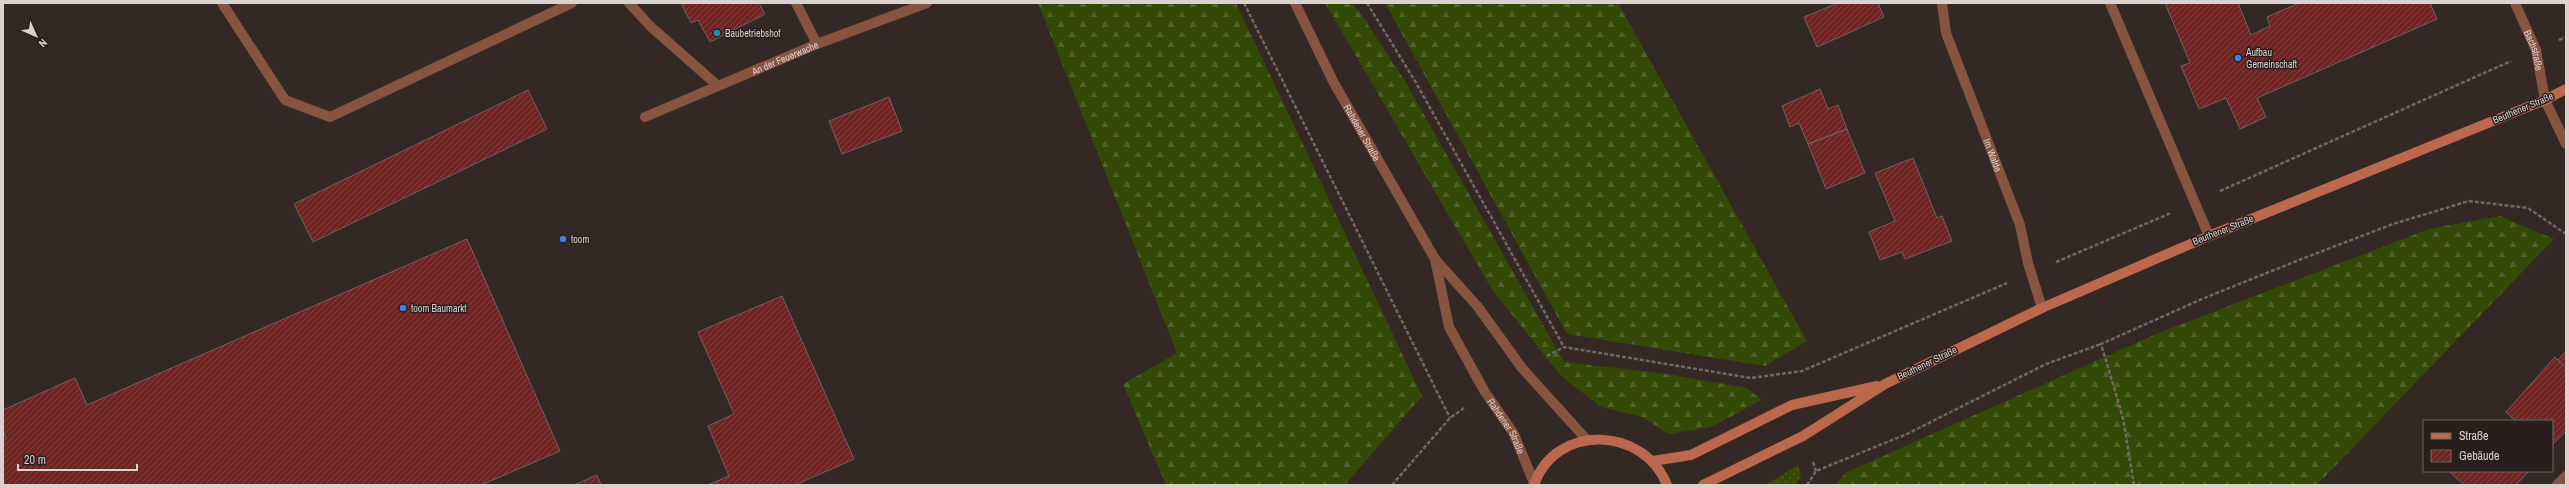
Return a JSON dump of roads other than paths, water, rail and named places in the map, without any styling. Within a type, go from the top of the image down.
[{"type":"main road","name":"Beuthener Straße","points":[[1703,485],[1803,436],[1884,384],[2042,308],[2209,236],[2545,100],[2566,89]]},
{"type":"main road","name":"Beuthener Straße","points":[[1653,460],[1691,455],[1792,405],[1884,384]]},
{"type":"main road","points":[[1534,484],[1546,463],[1564,448],[1587,440],[1611,439],[1634,446],[1653,460],[1667,485]]},
{"type":"street","points":[[222,3],[285,100],[330,117],[572,3]]},
{"type":"street","points":[[629,3],[650,26],[717,85]]},
{"type":"street","points":[[796,3],[817,44]]},
{"type":"street","name":"An der Feuerwache","points":[[645,117],[717,85],[817,44],[927,3]]},
{"type":"street","name":"Rahdener Straße","points":[[1295,3],[1334,83],[1435,259],[1478,307],[1522,368],[1587,440]]},
{"type":"street","name":"Im Walde","points":[[1942,3],[1946,33],[2020,225],[2031,273],[2042,308]]},
{"type":"street","points":[[2110,3],[2196,202],[2209,236]]},
{"type":"street","name":"Bachstraße","points":[[2515,3],[2536,50],[2545,100],[2566,144]]},
{"type":"street","name":"Rahdener Straße","points":[[1435,259],[1449,327],[1485,392],[1514,434],[1534,484]]},
{"type":"street","points":[[2558,485],[2566,476]]},
{"type":"place","name":"Baubetriebshof","points":[[717,33]]},
{"type":"place","name":"Aufbau Gemeinschaft","points":[[2238,58]]},
{"type":"place","name":"toom","points":[[563,239]]},
{"type":"place","name":"toom Baumarkt","points":[[403,308]]}]
